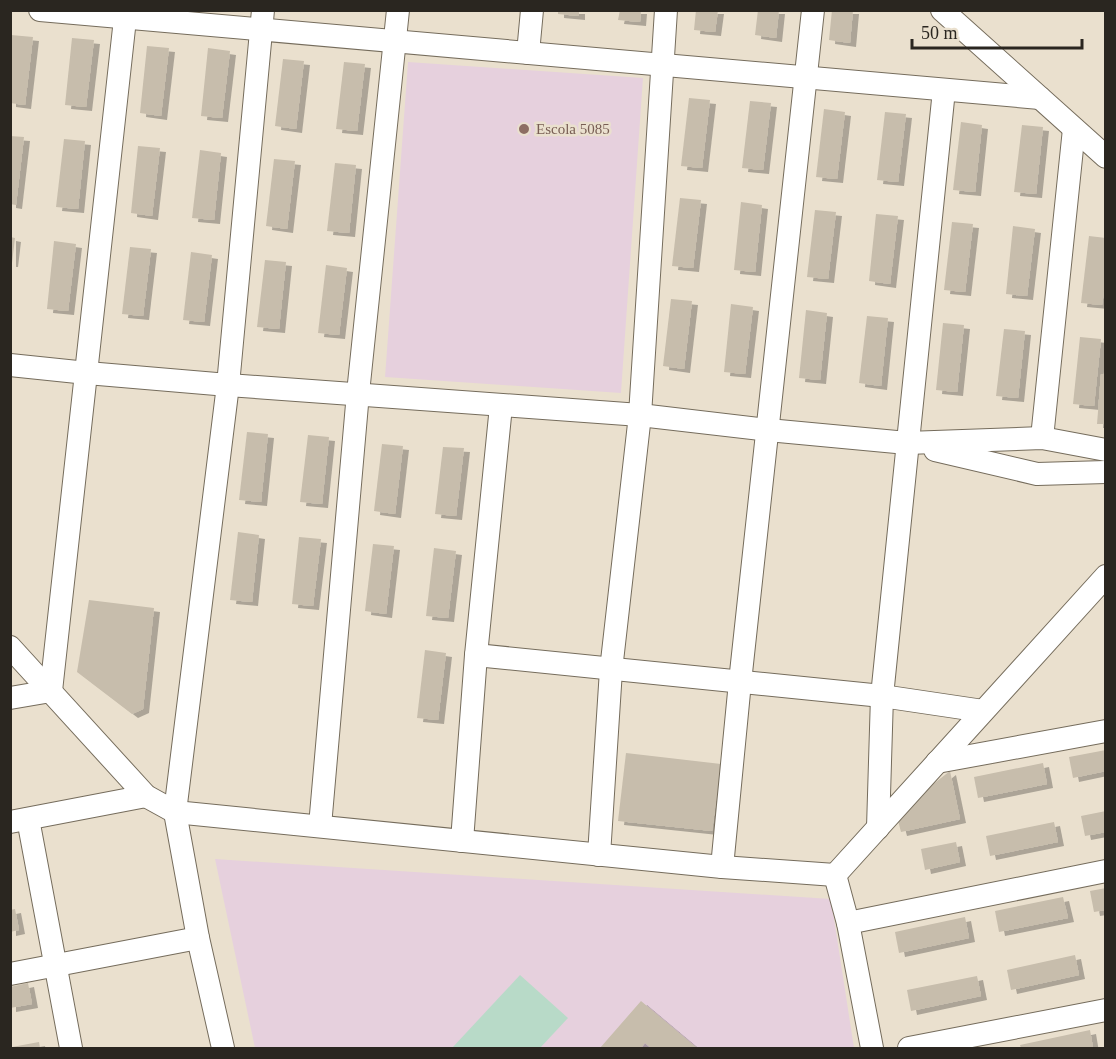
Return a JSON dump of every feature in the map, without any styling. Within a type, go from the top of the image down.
[{"type":"street","points":[[40,10],[262,20],[394,42],[1040,98]]},
{"type":"street","points":[[320,826],[358,393],[398,10]]},
{"type":"street","points":[[528,53],[532,10]]},
{"type":"street","points":[[599,855],[611,670],[640,415],[666,10]]},
{"type":"street","points":[[722,867],[813,10]]},
{"type":"street","points":[[942,10],[1106,158]]},
{"type":"street","points":[[51,692],[126,14]]},
{"type":"street","points":[[223,1048],[198,938],[175,812],[228,385],[262,20]]},
{"type":"street","points":[[878,828],[882,696],[944,90]]},
{"type":"street","points":[[1042,438],[1074,129]]},
{"type":"street","points":[[10,365],[87,374],[640,415],[907,443],[1042,438],[1106,450]]},
{"type":"street","points":[[462,841],[476,655],[501,406]]},
{"type":"street","points":[[907,443],[1037,474],[1106,472]]},
{"type":"street","points":[[835,875],[1106,576]]},
{"type":"street","points":[[10,647],[146,796],[175,812],[722,867],[835,875]]},
{"type":"street","points":[[476,655],[882,696],[983,711]]},
{"type":"street","points":[[10,698],[51,692]]},
{"type":"street","points":[[937,762],[1106,730]]},
{"type":"street","points":[[71,1048],[55,965],[19,821],[146,796]]},
{"type":"street","points":[[848,923],[1106,871]]},
{"type":"street","points":[[835,875],[848,923],[872,1048]]},
{"type":"street","points":[[10,974],[198,938]]},
{"type":"street","points":[[909,1048],[1106,1010]]},
{"type":"shaded area","points":[[408,62],[643,78],[621,393],[385,377]]},
{"type":"shaded area","points":[[215,859],[831,899],[854,1048],[255,1048]]},
{"type":"green space","points":[[520,975],[568,1018],[540,1048],[452,1048]]},
{"type":"building","points":[[558,10],[579,10],[579,16],[558,14]]},
{"type":"building","points":[[620,10],[641,10],[640,22],[618,20]]},
{"type":"building","points":[[696,10],[718,10],[715,32],[694,30]]},
{"type":"building","points":[[758,10],[779,10],[776,38],[755,35]]},
{"type":"building","points":[[832,10],[853,10],[850,43],[829,40]]},
{"type":"building","points":[[11,35],[33,37],[25,105],[10,103]]},
{"type":"building","points":[[72,38],[94,40],[86,107],[65,105]]},
{"type":"building","points":[[147,46],[169,48],[161,116],[140,113]]},
{"type":"building","points":[[208,48],[230,51],[222,118],[201,116]]},
{"type":"building","points":[[283,59],[304,61],[296,129],[275,126]]},
{"type":"building","points":[[344,62],[365,64],[357,131],[336,129]]},
{"type":"building","points":[[689,98],[710,100],[702,168],[681,166]]},
{"type":"building","points":[[750,101],[771,103],[763,170],[742,168]]},
{"type":"building","points":[[824,109],[845,112],[837,179],[816,177]]},
{"type":"building","points":[[885,112],[906,114],[898,182],[877,180]]},
{"type":"building","points":[[961,122],[982,125],[975,192],[953,190]]},
{"type":"building","points":[[1022,125],[1043,127],[1036,194],[1014,192]]},
{"type":"building","points":[[10,136],[24,137],[16,205],[10,204]]},
{"type":"building","points":[[64,139],[85,141],[78,209],[56,207]]},
{"type":"building","points":[[138,146],[160,148],[152,216],[131,213]]},
{"type":"building","points":[[200,150],[221,153],[214,220],[192,218]]},
{"type":"building","points":[[274,159],[295,161],[287,229],[266,226]]},
{"type":"building","points":[[335,163],[356,165],[349,233],[327,231]]},
{"type":"building","points":[[680,198],[701,200],[693,268],[672,266]]},
{"type":"building","points":[[741,202],[762,205],[755,272],[734,270]]},
{"type":"building","points":[[815,210],[836,212],[828,279],[807,277]]},
{"type":"building","points":[[876,214],[898,216],[890,284],[869,281]]},
{"type":"building","points":[[952,222],[973,224],[965,292],[944,290]]},
{"type":"building","points":[[1013,226],[1035,229],[1027,296],[1006,294]]},
{"type":"building","points":[[1089,236],[1106,238],[1106,278],[1102,305],[1081,303]]},
{"type":"building","points":[[10,237],[15,238],[12,263],[10,263]]},
{"type":"building","points":[[54,241],[76,244],[68,311],[47,309]]},
{"type":"building","points":[[130,247],[151,249],[143,316],[122,314]]},
{"type":"building","points":[[191,252],[212,255],[204,322],[183,320]]},
{"type":"building","points":[[265,260],[286,262],[279,329],[257,327]]},
{"type":"building","points":[[326,265],[347,268],[339,335],[318,333]]},
{"type":"building","points":[[671,299],[692,301],[684,369],[663,366]]},
{"type":"building","points":[[731,304],[753,307],[745,374],[724,372]]},
{"type":"building","points":[[806,310],[827,313],[820,380],[799,378]]},
{"type":"building","points":[[867,316],[888,318],[881,386],[859,383]]},
{"type":"building","points":[[943,323],[964,325],[957,392],[936,390]]},
{"type":"building","points":[[1004,329],[1025,331],[1018,398],[996,396]]},
{"type":"building","points":[[1080,337],[1101,339],[1094,406],[1073,404]]},
{"type":"building","points":[[1101,374],[1106,374],[1106,424],[1097,424]]},
{"type":"building","points":[[247,432],[268,434],[261,502],[239,500]]},
{"type":"building","points":[[308,435],[329,437],[322,504],[300,502]]},
{"type":"building","points":[[382,444],[403,446],[395,514],[374,511]]},
{"type":"building","points":[[443,447],[464,448],[456,516],[435,514]]},
{"type":"building","points":[[238,532],[259,535],[252,602],[230,600]]},
{"type":"building","points":[[299,537],[321,539],[313,606],[292,604]]},
{"type":"building","points":[[373,544],[394,546],[386,614],[365,611]]},
{"type":"building","points":[[434,548],[456,551],[448,618],[426,616]]},
{"type":"building","points":[[89,600],[154,608],[143,709],[132,714],[77,672]]},
{"type":"building","points":[[425,650],[446,653],[438,720],[417,718]]},
{"type":"building","points":[[1106,750],[1106,771],[1073,778],[1069,757]]},
{"type":"building","points":[[626,753],[721,764],[712,831],[618,821]]},
{"type":"building","points":[[1043,763],[1047,784],[978,798],[974,777]]},
{"type":"building","points":[[950,771],[960,819],[901,832],[896,813]]},
{"type":"building","points":[[1106,811],[1106,832],[1085,836],[1081,816]]},
{"type":"building","points":[[1054,822],[1058,842],[990,856],[986,836]]},
{"type":"building","points":[[956,842],[960,862],[925,870],[921,849]]},
{"type":"building","points":[[1106,888],[1106,910],[1094,912],[1090,891]]},
{"type":"building","points":[[1063,897],[1068,918],[999,932],[995,911]]},
{"type":"building","points":[[15,909],[19,930],[10,932],[10,910]]},
{"type":"building","points":[[965,917],[969,938],[899,953],[895,932]]},
{"type":"building","points":[[1075,955],[1079,975],[1011,990],[1007,970]]},
{"type":"building","points":[[977,976],[981,996],[911,1011],[907,990]]},
{"type":"building","points":[[28,983],[32,1004],[10,1008],[10,987]]},
{"type":"building","points":[[641,1001],[697,1048],[651,1048],[645,1043],[641,1048],[600,1048]]},
{"type":"building","points":[[1090,1030],[1093,1048],[1021,1048],[1020,1045]]},
{"type":"building","points":[[39,1042],[40,1048],[12,1048],[12,1047]]},
{"type":"place","name":"Escola 5085","points":[[524,129]]}]
